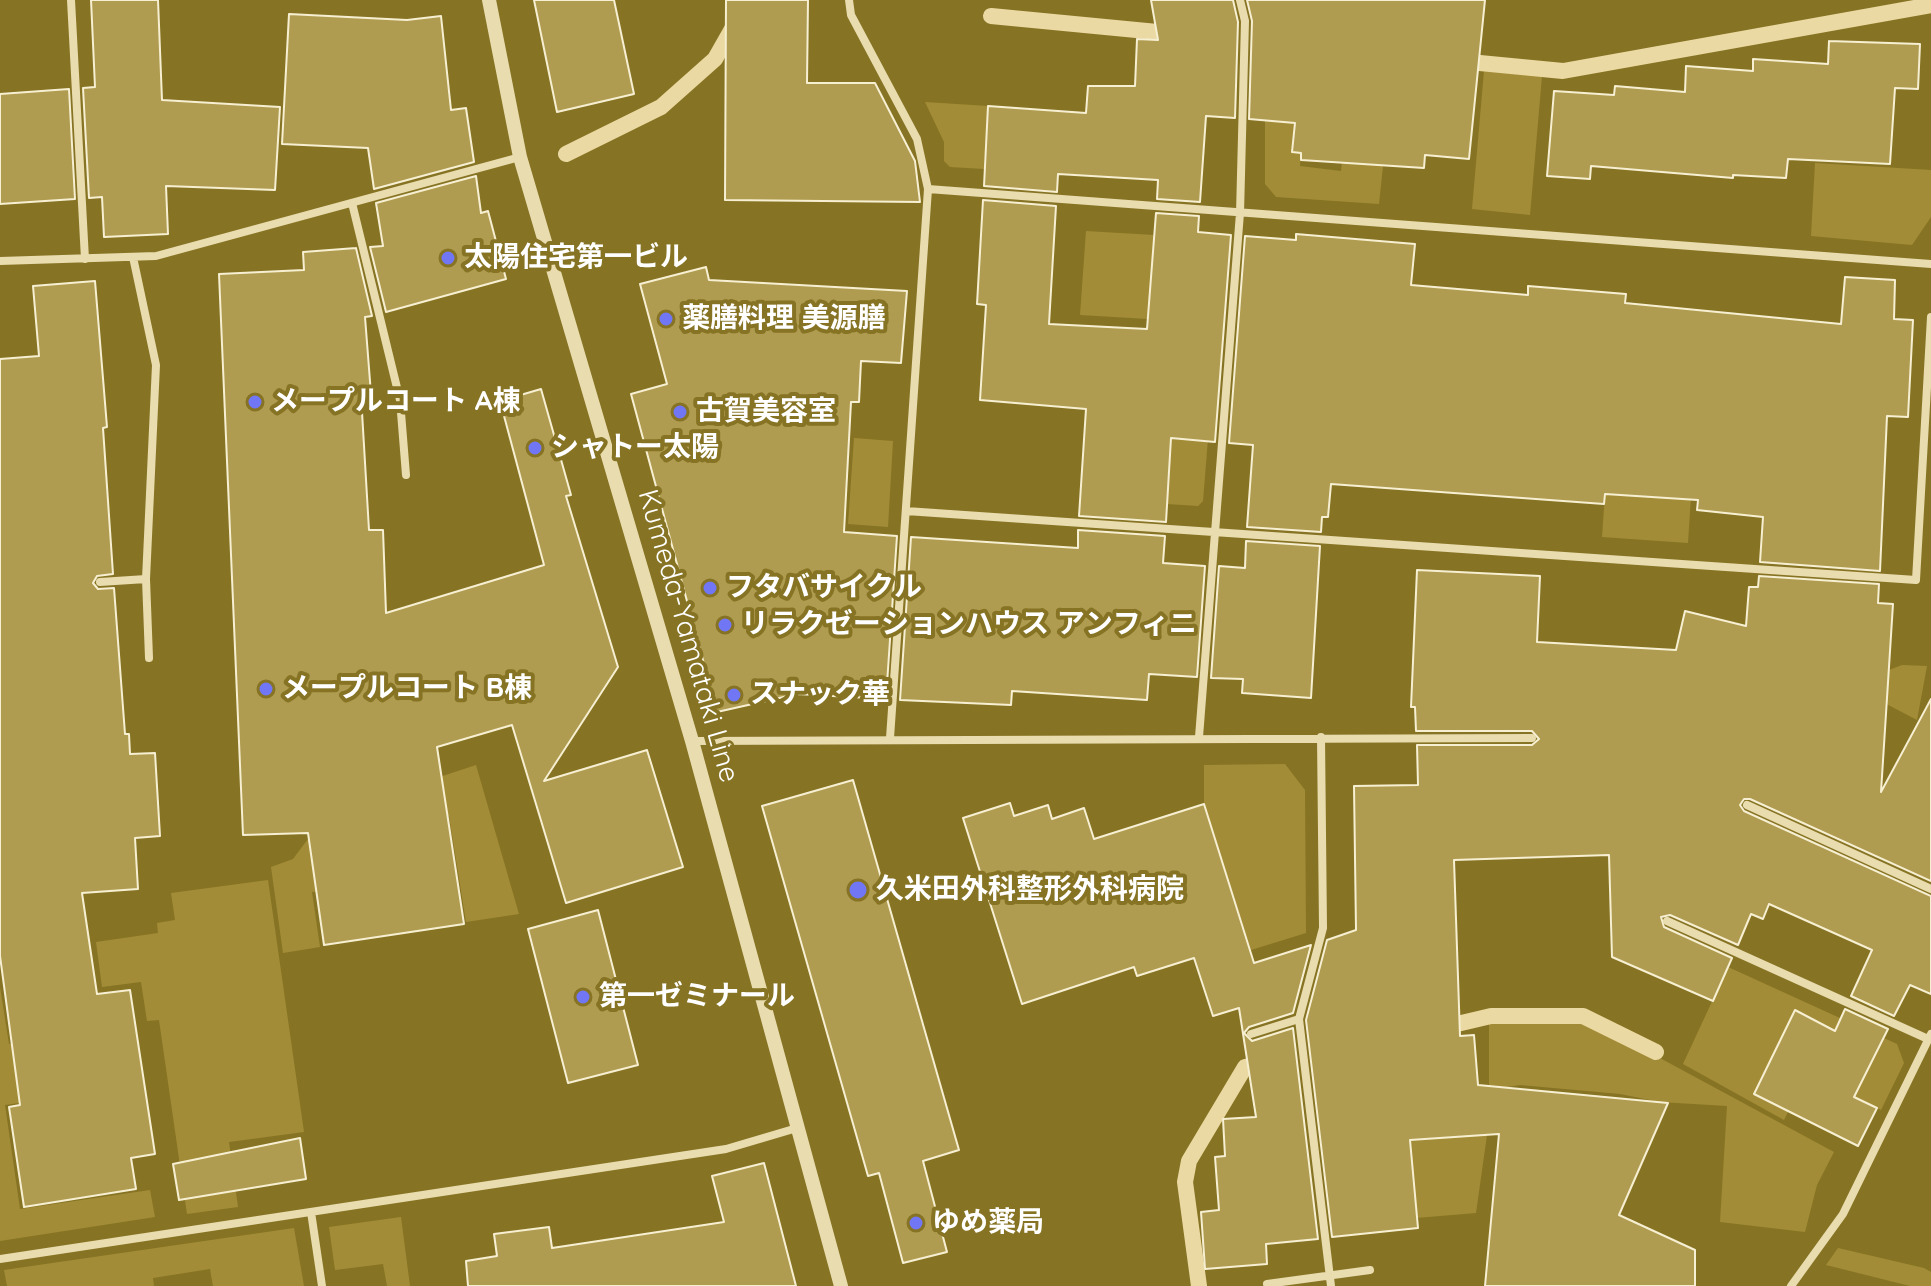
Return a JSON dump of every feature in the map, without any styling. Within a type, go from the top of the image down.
[{"type":"street","points":[[71,0],[85,259]]},
{"type":"street","name":"Kumeda-Yamataki Line","points":[[489,0],[520,157],[692,741],[841,1286]]},
{"type":"street","points":[[849,0],[851,15],[917,139],[928,189],[890,738]]},
{"type":"street","points":[[1199,737],[1240,213],[1245,21],[1240,0]]},
{"type":"street","points":[[1,262],[156,256],[520,157]]},
{"type":"street","points":[[928,189],[1931,264]]},
{"type":"street","points":[[352,203],[400,400],[406,475]]},
{"type":"street","points":[[133,257],[156,365],[146,579],[149,658]]},
{"type":"street","points":[[906,511],[1215,535],[1916,580],[1931,317]]},
{"type":"street","points":[[100,582],[146,579]]},
{"type":"street","points":[[1321,737],[1323,928],[1299,1019],[1331,1286]]},
{"type":"street","points":[[692,741],[1532,738]]},
{"type":"street","points":[[1747,805],[1931,889]]},
{"type":"street","points":[[1667,921],[1930,1037],[1843,1214],[1791,1286]]},
{"type":"street","points":[[1251,1034],[1299,1019]]},
{"type":"street","points":[[0,1259],[726,1149],[797,1128]]},
{"type":"street","points":[[311,1212],[322,1286]]},
{"type":"street","points":[[1267,1284],[1370,1270]]},
{"type":"shaded area","points":[[1484,71],[1542,76],[1530,215],[1472,209]]},
{"type":"shaded area","points":[[1265,82],[1295,123],[1292,152],[1301,153],[1300,166],[1341,171],[1350,86],[1391,90],[1379,204],[1276,197],[1265,184]]},
{"type":"shaded area","points":[[925,102],[988,106],[984,169],[950,167],[944,161],[944,142]]},
{"type":"shaded area","points":[[1815,163],[1931,170],[1931,217],[1912,245],[1811,236]]},
{"type":"shaded area","points":[[1086,231],[1154,235],[1148,319],[1080,315]]},
{"type":"shaded area","points":[[1172,423],[1209,426],[1203,501],[1198,506],[1167,504]]},
{"type":"shaded area","points":[[854,438],[893,441],[888,527],[848,524]]},
{"type":"shaded area","points":[[1692,480],[1688,543],[1602,537],[1605,494],[1654,497]]},
{"type":"shaded area","points":[[1902,665],[1927,666],[1917,720],[1850,685]]},
{"type":"shaded area","points":[[1285,764],[1305,790],[1306,933],[1251,950],[1204,804],[1204,765]]},
{"type":"shaded area","points":[[476,765],[519,914],[466,922],[449,816],[358,831],[324,891],[312,892],[320,947],[283,953],[271,867],[293,859],[320,823],[340,810]]},
{"type":"shaded area","points":[[268,880],[304,1132],[229,1142],[238,1207],[187,1214],[159,1020],[147,1021],[141,982],[102,987],[96,942],[158,933],[157,923],[175,920],[171,893]]},
{"type":"shaded area","points":[[1728,967],[1897,1044],[1904,1063],[1881,1110],[1854,1097],[1876,1051],[1795,1011],[1759,1082],[1794,1100],[1784,1120],[1683,1064]]},
{"type":"shaded area","points":[[0,987],[9,1044],[92,1032],[101,1091],[5,1105],[20,1209],[150,1190],[155,1217],[0,1241]]},
{"type":"shaded area","points":[[1555,1017],[1583,1019],[1608,1030],[1834,1152],[1817,1185],[1805,1232],[1720,1222],[1727,1106],[1660,1102],[1620,1094],[1520,1085],[1489,1090],[1489,1021]]},
{"type":"shaded area","points":[[1409,1132],[1487,1135],[1476,1213],[1404,1219],[1413,1173]]},
{"type":"shaded area","points":[[401,1217],[410,1286],[387,1286],[383,1264],[335,1270],[329,1227]]},
{"type":"shaded area","points":[[294,1228],[304,1286],[213,1286],[210,1269],[153,1278],[154,1286],[7,1286],[4,1270]]},
{"type":"shaded area","points":[[1838,1248],[1924,1268],[1931,1272],[1931,1286],[1910,1286],[1826,1265]]},
{"type":"building","points":[[91,0],[158,0],[162,100],[280,107],[275,190],[166,186],[168,234],[104,237],[102,197],[89,198],[83,88],[95,87]]},
{"type":"building","points":[[534,0],[614,0],[634,94],[557,112]]},
{"type":"building","points":[[726,0],[808,0],[807,83],[875,83],[915,161],[920,202],[725,200]]},
{"type":"building","points":[[1151,0],[1233,0],[1238,22],[1235,118],[1206,116],[1200,202],[1157,199],[1158,180],[1058,174],[1057,192],[984,186],[988,106],[1086,113],[1088,86],[1135,86],[1137,39],[1158,40]]},
{"type":"building","points":[[1247,0],[1485,0],[1469,159],[1425,155],[1424,168],[1301,160],[1301,153],[1292,152],[1295,123],[1249,119],[1252,21]]},
{"type":"building","points":[[289,14],[407,20],[441,16],[451,110],[466,108],[474,162],[374,189],[368,148],[282,144]]},
{"type":"building","points":[[1829,41],[1920,44],[1918,89],[1895,88],[1890,164],[1788,159],[1786,178],[1733,175],[1733,178],[1591,166],[1590,179],[1547,176],[1554,91],[1614,95],[1615,86],[1685,92],[1686,66],[1753,71],[1753,59],[1828,64]]},
{"type":"building","points":[[69,89],[75,199],[0,204],[0,94]]},
{"type":"building","points":[[476,176],[481,213],[488,211],[506,279],[386,312],[370,247],[383,246],[376,203]]},
{"type":"building","points":[[983,200],[1056,206],[1049,324],[1147,329],[1156,213],[1199,216],[1198,232],[1231,235],[1215,442],[1171,438],[1166,522],[1079,516],[1086,409],[980,400],[986,305],[977,304]]},
{"type":"building","points":[[1296,234],[1415,244],[1411,285],[1528,295],[1528,286],[1626,294],[1625,303],[1841,324],[1845,277],[1895,280],[1894,319],[1913,320],[1908,417],[1887,416],[1880,571],[1760,562],[1763,517],[1697,510],[1698,500],[1605,494],[1604,504],[1331,484],[1328,517],[1322,517],[1321,532],[1247,527],[1253,445],[1229,443],[1245,236],[1296,240]]},
{"type":"building","points":[[356,248],[372,316],[365,317],[371,394],[361,395],[369,530],[383,530],[386,613],[544,565],[500,401],[541,389],[571,495],[566,496],[618,667],[544,781],[647,750],[683,867],[566,903],[512,725],[437,747],[464,924],[324,945],[308,833],[243,835],[219,274],[304,270],[303,252]]},
{"type":"building","points":[[706,267],[709,280],[907,291],[901,363],[861,361],[859,402],[851,402],[844,532],[897,536],[886,699],[797,694],[717,712],[631,394],[667,384],[640,284]]},
{"type":"building","points":[[95,281],[107,427],[103,428],[113,574],[97,576],[93,583],[98,589],[114,588],[125,734],[129,734],[130,754],[155,753],[160,836],[135,838],[138,889],[82,893],[97,994],[130,990],[155,1154],[131,1158],[136,1189],[24,1207],[9,1107],[20,1105],[0,956],[0,359],[39,356],[33,286]]},
{"type":"building","points":[[1078,530],[1165,536],[1163,563],[1205,566],[1197,677],[1149,674],[1147,700],[1012,691],[1011,705],[900,700],[911,537],[1078,548]]},
{"type":"building","points":[[1246,541],[1320,546],[1311,698],[1242,693],[1243,679],[1211,678],[1219,566],[1245,568]]},
{"type":"building","points":[[1417,570],[1540,576],[1537,642],[1676,650],[1685,611],[1746,626],[1749,587],[1758,587],[1759,576],[1879,584],[1878,603],[1893,604],[1881,792],[1931,699],[1931,881],[1750,799],[1744,799],[1740,805],[1744,811],[1931,896],[1931,994],[1910,985],[1894,1016],[1851,996],[1872,950],[1769,904],[1763,919],[1751,914],[1738,945],[1670,915],[1661,917],[1664,927],[1732,958],[1713,1001],[1612,957],[1609,855],[1454,860],[1460,1036],[1474,1035],[1478,1085],[1668,1103],[1619,1215],[1695,1250],[1695,1286],[1485,1286],[1499,1134],[1410,1140],[1418,1228],[1332,1237],[1306,1020],[1327,940],[1356,930],[1354,786],[1418,785],[1417,745],[1532,745],[1539,739],[1532,731],[1416,731],[1415,707],[1411,707]]},
{"type":"building","name":"久米田外科整形外科病院","points":[[853,780],[959,1150],[923,1161],[947,1252],[903,1263],[879,1173],[868,1176],[762,806]]},
{"type":"building","points":[[1010,803],[1014,816],[1048,805],[1052,819],[1084,808],[1094,839],[1204,804],[1254,963],[1311,945],[1293,1013],[1249,1027],[1244,1033],[1252,1041],[1293,1028],[1318,1239],[1266,1244],[1267,1264],[1205,1269],[1201,1212],[1219,1210],[1215,1157],[1225,1156],[1223,1119],[1256,1117],[1239,1008],[1213,1016],[1194,958],[1137,976],[1134,967],[1022,1004],[963,818]]},
{"type":"building","name":"第一ゼミナール","points":[[598,910],[638,1065],[568,1083],[528,929]]},
{"type":"building","points":[[1845,1009],[1888,1029],[1854,1097],[1877,1108],[1858,1146],[1754,1094],[1795,1010],[1835,1031]]},
{"type":"building","points":[[300,1138],[306,1179],[179,1200],[173,1164]]},
{"type":"building","points":[[764,1163],[796,1286],[468,1286],[466,1261],[497,1256],[494,1234],[549,1227],[552,1248],[724,1222],[712,1176]]},
{"type":"waterway","points":[[1459,61],[1563,71],[1931,5]]},
{"type":"waterway","points":[[991,16],[1178,34]]},
{"type":"waterway","points":[[566,154],[661,107],[715,59],[736,22]]},
{"type":"waterway","points":[[1440,1028],[1491,1016],[1583,1016],[1656,1052]]},
{"type":"waterway","points":[[1199,1286],[1185,1182],[1189,1161],[1245,1067],[1267,1062]]},
{"type":"place","name":"太陽住宅第一ビル","points":[[448,258]]},
{"type":"place","name":"薬膳料理 美源膳","points":[[666,319]]},
{"type":"place","name":"メープルコート A棟","points":[[255,402]]},
{"type":"place","name":"古賀美容室","points":[[680,412]]},
{"type":"place","name":"シャトー太陽","points":[[535,448]]},
{"type":"place","name":"フタバサイクル","points":[[710,588]]},
{"type":"place","name":"リラクゼーションハウス アンフィニ","points":[[725,625]]},
{"type":"place","name":"メープルコート B棟","points":[[266,689]]},
{"type":"place","name":"スナック華","points":[[734,695]]},
{"type":"place","name":"久米田外科整形外科病院","points":[[858,890]]},
{"type":"place","name":"第一ゼミナール","points":[[583,997]]},
{"type":"place","name":"ゆめ薬局","points":[[916,1223]]}]
